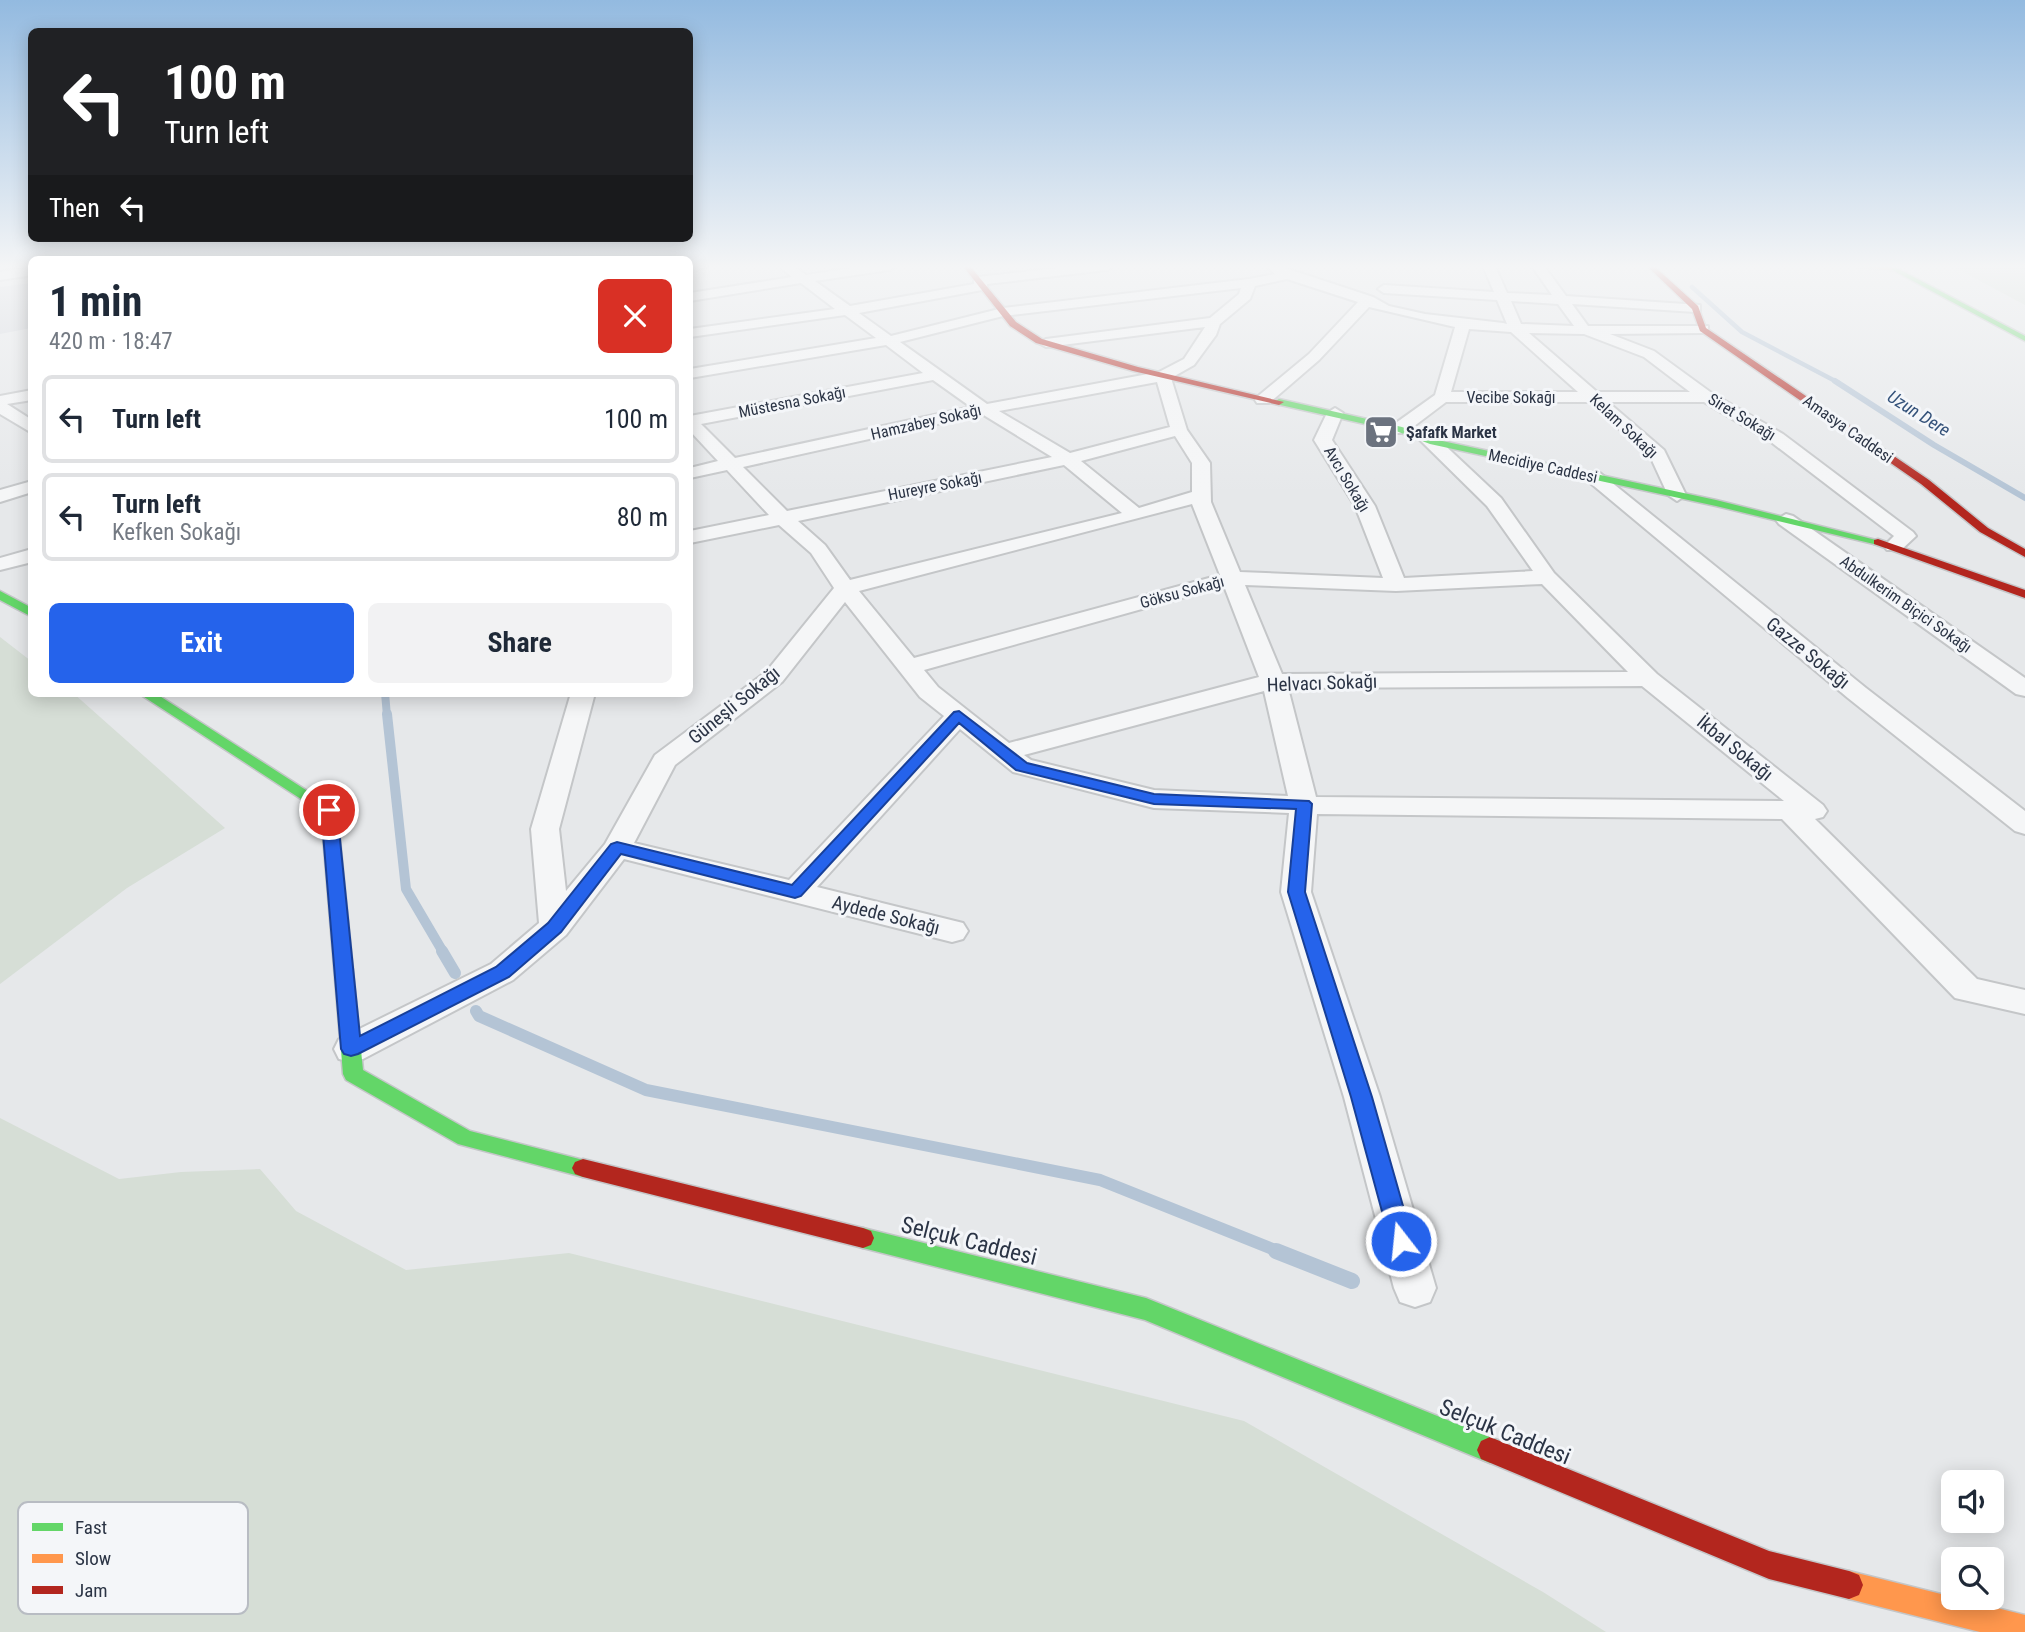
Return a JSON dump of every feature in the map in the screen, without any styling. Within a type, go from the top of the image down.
[{"type":"street","points":[[693,373],[878,342]]},
{"type":"street","points":[[894,342],[984,409],[1068,459],[1136,515]]},
{"type":"street","name":"Mecidiye Caddesi","points":[[1042,342],[1163,376],[1399,429],[1430,441],[1894,546],[2025,594]]},
{"type":"street","points":[[1046,344],[1060,342]]},
{"type":"street","points":[[1204,342],[1189,362],[1163,376],[1179,430],[1201,463],[1199,496],[1273,681],[1304,804],[1296,892],[1362,1097],[1415,1289]]},
{"type":"street","points":[[1263,400],[1327,342]]},
{"type":"street","points":[[1399,429],[1442,397],[1458,342]]},
{"type":"street","name":"Kelam Sokağı","points":[[1531,342],[1658,454],[1677,495]]},
{"type":"street","name":"Siret Sokağı","points":[[1618,342],[1649,354],[1707,397],[1777,438],[1906,536],[1894,546]]},
{"type":"street","name":"Amasya Caddesi","points":[[1722,342],[1925,482],[1984,530],[2025,554]]},
{"type":"street","name":"Müstesna Sokağı","points":[[693,420],[935,374]]},
{"type":"street","name":"Hamzabey Sokağı","points":[[693,472],[984,409],[1163,376]]},
{"type":"street","points":[[0,401],[28,396]]},
{"type":"street","name":"Vecibe Sokağı","points":[[1442,397],[1707,397]]},
{"type":"street","points":[[0,407],[28,425]]},
{"type":"street","name":"Avcı Sokağı","points":[[1335,414],[1323,440],[1365,506],[1396,585]]},
{"type":"street","points":[[693,424],[782,517],[818,549],[845,588],[929,692],[1022,766],[1154,799],[1304,804],[1789,810],[1967,989],[2025,1002]]},
{"type":"street","name":"Hureyre Sokağı","points":[[693,536],[1068,459],[1179,430]]},
{"type":"street","name":"İkbal Sokağı","points":[[1430,441],[1494,502],[1547,577],[1648,679],[1813,811],[1789,810]]},
{"type":"street","name":"Gazze Sokağı","points":[[1594,477],[1857,693],[2025,825]]},
{"type":"street","points":[[0,496],[28,487]]},
{"type":"street","points":[[845,588],[1136,515],[1199,496]]},
{"type":"street","name":"Abdulkerim Biçici Sokağı","points":[[1786,520],[2025,689]]},
{"type":"street","points":[[0,564],[28,556]]},
{"type":"street","name":"Göksu Sokağı","points":[[908,667],[1231,578],[1396,585],[1547,577]]},
{"type":"street","name":"Güneşli Sokağı","points":[[351,1049],[502,972],[555,927],[617,848],[664,761],[774,677],[845,588]]},
{"type":"street","points":[[0,595],[28,612]]},
{"type":"street","name":"Helvacı Sokağı","points":[[1004,752],[1273,681],[1648,679]]},
{"type":"street","name":"Selçuk Caddesi","points":[[151,697],[329,810],[353,1074],[466,1138],[1146,1309],[1769,1564],[2025,1629]]},
{"type":"street","points":[[555,927],[545,829],[582,697]]},
{"type":"street","points":[[795,892],[959,715]]},
{"type":"street","name":"Aydede Sokağı","points":[[617,848],[952,931]]},
{"type":"shaded area","points":[[0,637],[28,659],[28,697],[78,697],[225,828],[127,888],[0,984]]},
{"type":"shaded area","points":[[0,1118],[119,1179],[181,1172],[260,1169],[296,1211],[406,1270],[569,1253],[1244,1421],[1543,1592],[1606,1632],[0,1632]]},
{"type":"waterway","name":"Uzun Dere","points":[[1761,342],[1839,383]]},
{"type":"waterway","name":"Uzun Dere","points":[[1835,381],[1934,445],[2025,498]]},
{"type":"waterway","points":[[385,697],[387,716]]},
{"type":"waterway","points":[[387,714],[406,889],[443,952]]},
{"type":"waterway","points":[[442,951],[455,973]]},
{"type":"waterway","points":[[476,1011],[479,1016],[646,1090],[1100,1180],[1280,1252]]},
{"type":"waterway","points":[[1276,1251],[1352,1281]]},
{"type":"traffic: fast","points":[[1279,402],[1399,429],[1430,441],[1716,503],[1878,542]]},
{"type":"traffic: fast","points":[[0,595],[28,611]]},
{"type":"traffic: fast","points":[[151,697],[329,810],[353,1074],[465,1138],[583,1168]]},
{"type":"traffic: fast","points":[[863,1238],[1146,1309],[1490,1450]]},
{"type":"traffic: slow","points":[[1849,1585],[2025,1629]]},
{"type":"traffic: jam","points":[[1043,342],[1136,369],[1279,402]]},
{"type":"traffic: jam","points":[[1722,342],[1925,482],[1984,530],[2025,554]]},
{"type":"traffic: jam","points":[[1878,542],[2025,594]]},
{"type":"traffic: jam","points":[[583,1168],[863,1238]]},
{"type":"traffic: jam","points":[[1490,1450],[1769,1565],[1849,1585]]},
{"type":"place","name":"Şafafk Market","points":[[1381,432]]},
{"type":"route","points":[[329,810],[351,1049],[502,972],[555,927],[617,848],[795,892],[959,715],[1022,766],[1154,799],[1304,804],[1296,892],[1362,1097],[1401,1241]]}]
